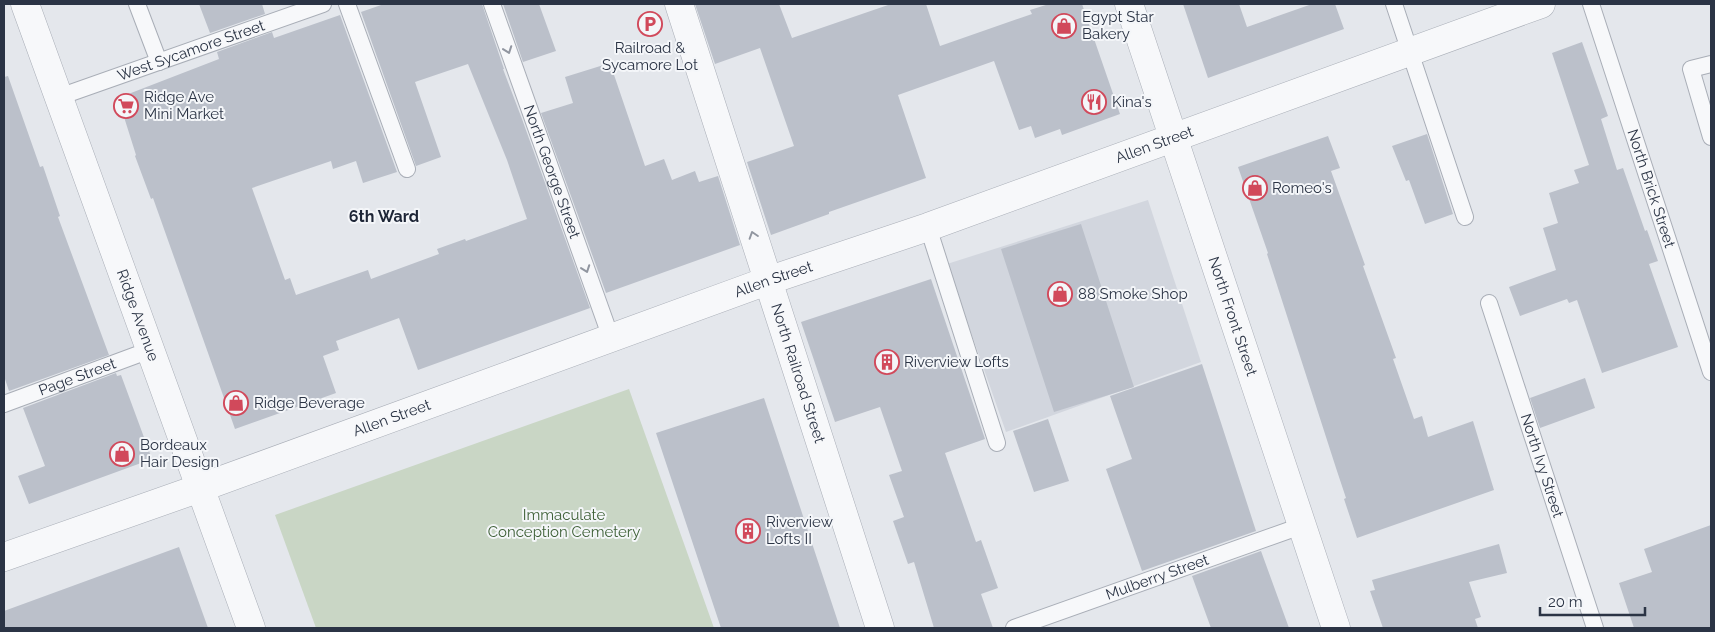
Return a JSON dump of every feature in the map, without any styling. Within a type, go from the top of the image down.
[{"type":"street","name":"Ridge Avenue","points":[[25,4],[251,628]]},
{"type":"street","name":"North Railroad Street","points":[[679,4],[880,628]]},
{"type":"street","name":"North Front Street","points":[[1129,4],[1336,628]]},
{"type":"street","name":"Allen Street","points":[[4,557],[200,488],[767,281],[928,227],[1541,4]]},
{"type":"lane","points":[[137,4],[159,62]]},
{"type":"lane","name":"West Sycamore Street","points":[[59,97],[323,4]]},
{"type":"lane","points":[[346,4],[407,169]]},
{"type":"lane","name":"North George Street","points":[[492,4],[611,338]]},
{"type":"lane","points":[[1394,4],[1466,217]]},
{"type":"lane","name":"North Brick Street","points":[[1591,4],[1711,372]]},
{"type":"lane","points":[[1711,64],[1691,69],[1711,137]]},
{"type":"lane","points":[[928,227],[997,443]]},
{"type":"lane","name":"North Ivy Street","points":[[1489,303],[1595,628]]},
{"type":"lane","name":"Page Street","points":[[4,404],[150,350]]},
{"type":"lane","name":"Mulberry Street","points":[[1014,628],[1301,526]]},
{"type":"shaded area","points":[[1148,200],[1201,362],[1006,432],[947,264]]},
{"type":"green space","name":"Immaculate Conception Cemetery","points":[[629,389],[714,628],[316,628],[275,515]]},
{"type":"building","points":[[199,4],[262,4],[265,14],[210,33]]},
{"type":"building","points":[[384,4],[482,4],[503,69],[590,308],[418,370],[399,318],[336,341],[339,350],[323,356],[336,393],[235,429],[153,198],[151,199],[135,156],[118,98],[219,59],[217,52],[272,32],[274,38],[340,15],[397,172],[363,183],[356,161],[333,169],[331,161],[252,188],[285,280],[290,278],[296,295],[368,270],[371,279],[439,254],[437,249],[465,239],[466,241],[527,219],[507,160],[468,64],[415,82],[441,157],[416,166],[361,12]]},
{"type":"building","points":[[503,4],[539,4],[556,51],[523,62]]},
{"type":"building","points":[[695,4],[779,4],[792,38],[891,4],[926,4],[940,46],[1032,14],[1030,10],[1049,4],[1082,4],[1120,114],[1062,135],[1060,129],[1035,138],[1031,126],[1019,130],[994,61],[898,95],[926,178],[829,212],[829,214],[771,235],[747,162],[794,146],[760,48],[715,64]]},
{"type":"building","points":[[1183,4],[1239,4],[1247,27],[1312,4],[1335,4],[1344,29],[1208,78]]},
{"type":"building","points":[[1582,42],[1608,116],[1601,119],[1617,170],[1623,168],[1645,231],[1647,230],[1658,261],[1649,264],[1678,347],[1602,373],[1577,300],[1569,303],[1567,299],[1520,316],[1509,287],[1556,270],[1543,228],[1558,223],[1549,193],[1579,183],[1574,170],[1589,165],[1552,53]]},
{"type":"building","points":[[610,63],[645,166],[664,159],[672,180],[695,171],[699,182],[718,176],[740,245],[606,293],[541,113],[573,103],[565,77]]},
{"type":"building","points":[[8,76],[40,167],[43,166],[60,216],[58,217],[109,355],[9,391],[4,376],[4,77]]},
{"type":"building","points":[[1427,134],[1453,214],[1425,224],[1409,180],[1406,181],[1392,146]]},
{"type":"building","points":[[1328,136],[1340,168],[1331,171],[1365,265],[1363,266],[1396,358],[1393,359],[1414,419],[1422,416],[1428,437],[1473,421],[1494,490],[1357,538],[1268,253],[1238,167]]},
{"type":"building","name":"88 Smoke Shop","points":[[1081,224],[1134,387],[1054,412],[1001,249]]},
{"type":"building","name":"Riverview Lofts","points":[[931,279],[985,439],[945,453],[976,542],[981,540],[998,588],[981,594],[993,628],[934,628],[914,562],[908,564],[893,521],[904,517],[889,475],[902,471],[880,407],[835,422],[801,322]]},
{"type":"building","points":[[1202,364],[1256,531],[1142,571],[1106,469],[1132,459],[1110,396]]},
{"type":"building","points":[[116,373],[117,376],[121,375],[152,459],[29,504],[18,476],[45,466],[23,408]]},
{"type":"building","points":[[1585,378],[1595,408],[1540,428],[1530,398]]},
{"type":"building","name":"Riverview Lofts II","points":[[764,398],[840,628],[721,628],[656,433]]},
{"type":"building","points":[[1048,419],[1069,481],[1034,492],[1013,431]]},
{"type":"building","points":[[1711,525],[1711,628],[1634,628],[1619,583],[1652,572],[1644,549]]},
{"type":"building","points":[[1499,544],[1507,573],[1469,582],[1481,617],[1475,619],[1478,628],[1383,628],[1370,591],[1375,590],[1372,580]]},
{"type":"building","points":[[179,547],[208,628],[4,628],[4,611]]},
{"type":"building","points":[[1261,551],[1289,628],[1211,628],[1192,576]]},
{"type":"place","name":"Railroad & Sycamore Lot","points":[[650,24]]},
{"type":"place","name":"Egypt Star Bakery","points":[[1064,26]]},
{"type":"place","name":"Kina's","points":[[1094,102]]},
{"type":"place","name":"Ridge Ave Mini Market","points":[[126,106]]},
{"type":"place","name":"Romeo's","points":[[1255,188]]},
{"type":"place","name":"88 Smoke Shop","points":[[1060,294]]},
{"type":"place","name":"Riverview Lofts","points":[[887,362]]},
{"type":"place","name":"Ridge Beverage","points":[[236,403]]},
{"type":"place","name":"Bordeaux Hair Design","points":[[122,454]]},
{"type":"place","name":"Riverview Lofts II","points":[[748,531]]},
{"type":"district","name":"6th Ward","points":[[384,216]]}]
